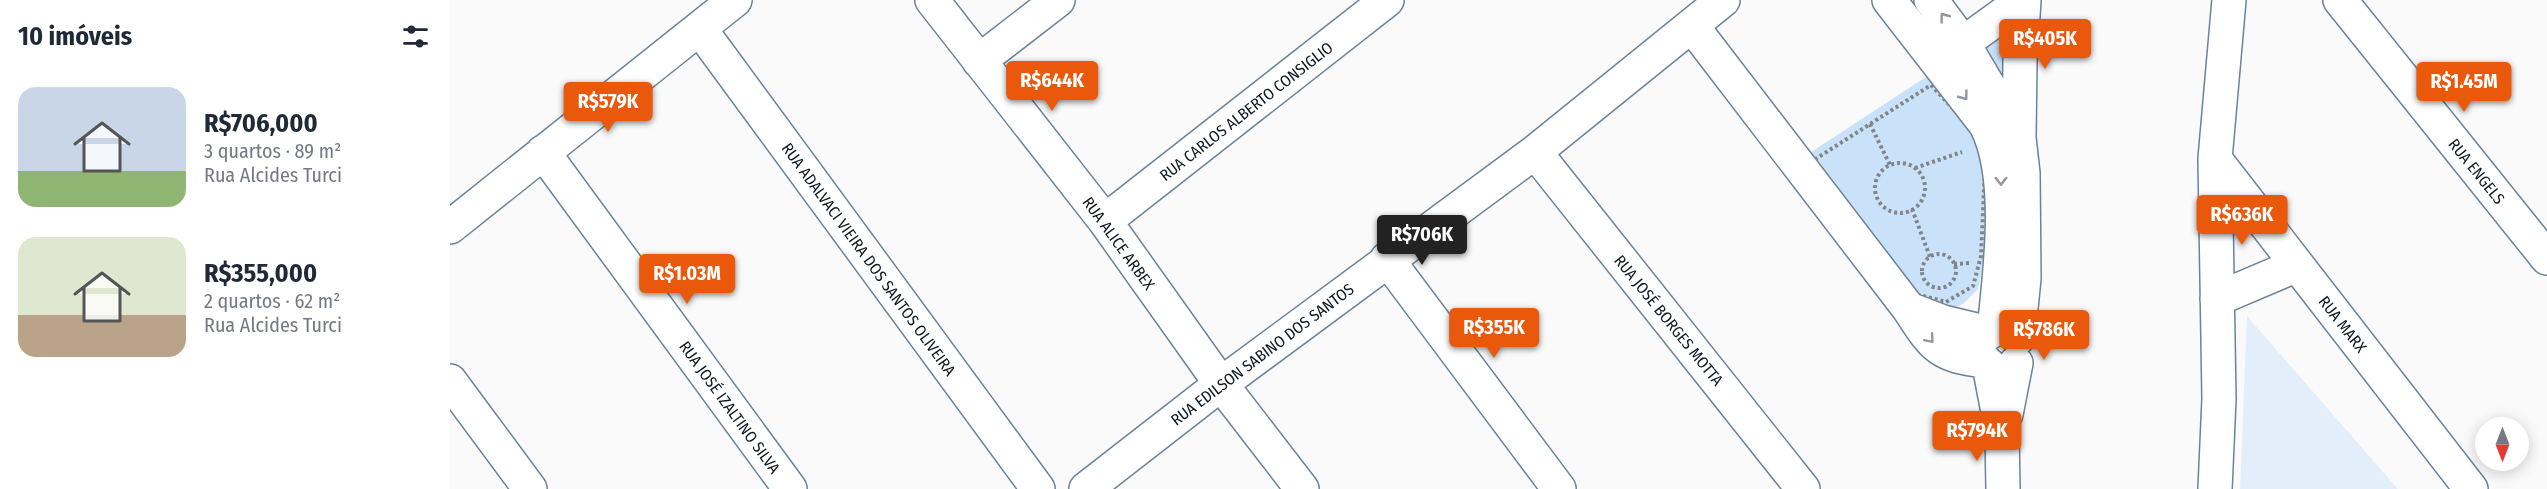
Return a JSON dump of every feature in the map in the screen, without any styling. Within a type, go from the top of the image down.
[{"type":"street","points":[[450,227],[735,0]]},
{"type":"street","name":"RUA ALICE ARBEX","points":[[932,0],[1105,221],[1221,384],[1302,489]]},
{"type":"street","points":[[979,61],[1058,0]]},
{"type":"street","name":"RUA CARLOS ALBERTO CONSIGLIO","points":[[1105,221],[1387,0]]},
{"type":"street","name":"RUA EDILSON SABINO DOS SANTOS","points":[[1086,489],[1387,259],[1534,152],[1723,0]]},
{"type":"street","points":[[1889,0],[1951,52],[2019,138]]},
{"type":"street","points":[[1931,0],[1951,52],[1993,139],[2001,172],[2012,274]]},
{"type":"street","points":[[1951,52],[2024,0]]},
{"type":"street","points":[[2003,489],[1999,348],[2012,274],[2023,173],[2019,138],[2019,62],[2024,0]]},
{"type":"street","points":[[2215,489],[2219,399],[2215,159],[2229,0]]},
{"type":"street","name":"RUA ENGELS","points":[[2340,0],[2547,257]]},
{"type":"street","points":[[1692,26],[1909,309],[1999,348]]},
{"type":"street","name":"RUA ADALVACI VIEIRA DOS SANTOS OLIVEIRA","points":[[700,29],[1038,489]]},
{"type":"street","name":"RUA JOSÉ IZALTINO SILVA","points":[[543,152],[790,489]]},
{"type":"street","name":"RUA JOSÉ BORGES MOTTA","points":[[1534,152],[1803,489]]},
{"type":"street","name":"RUA MARX","points":[[2215,159],[2471,489]]},
{"type":"street","points":[[1387,259],[1559,489]]},
{"type":"street","points":[[2217,299],[2297,265]]},
{"type":"street","points":[[450,381],[530,489]]},
{"type":"path","points":[[1931,85],[1986,144],[1981,256],[1973,286],[1946,302],[1915,294],[1814,160],[1931,85]]},
{"type":"path","points":[[1870,124],[1890,165]]},
{"type":"path","points":[[1976,147],[1986,144]]},
{"type":"path","points":[[1915,168],[1965,151]]},
{"type":"path","points":[[1907,164],[1915,168],[1924,182],[1924,189],[1918,204],[1912,209],[1898,212],[1890,210],[1878,200],[1875,184],[1878,176],[1890,165],[1907,164]]},
{"type":"path","points":[[1912,209],[1930,257]]},
{"type":"path","points":[[1941,255],[1951,260],[1955,269],[1953,280],[1949,284],[1939,288],[1925,281],[1923,264],[1930,257],[1941,255]]},
{"type":"shaded area","points":[[2012,28],[2005,108],[1977,52]]},
{"type":"shaded area","points":[[1932,73],[1989,140],[1989,183],[1984,258],[1978,289],[1964,303],[1947,312],[1910,300],[1805,156]]},
{"type":"shaded area","points":[[2247,316],[2398,489],[2240,489]]}]
